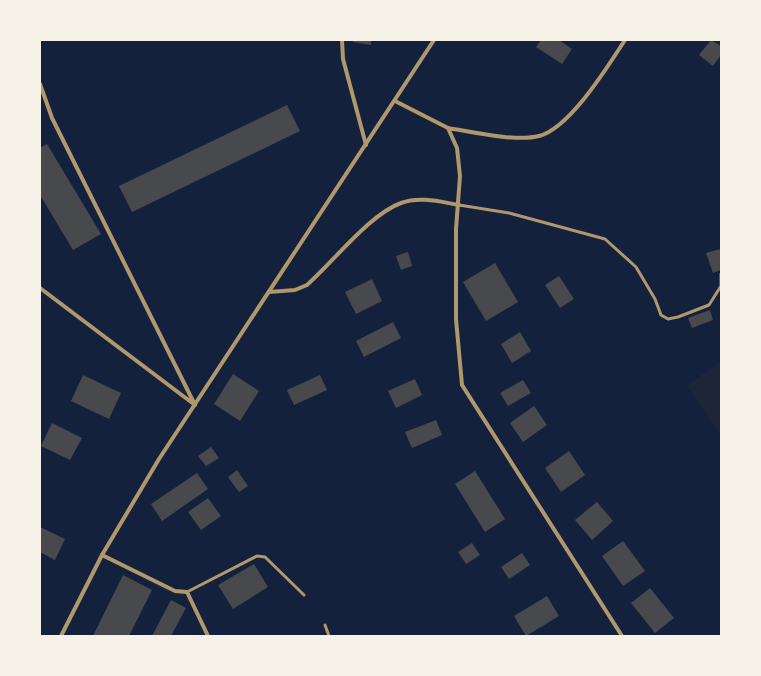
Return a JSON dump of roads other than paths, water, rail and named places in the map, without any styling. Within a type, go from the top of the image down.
[{"type":"street","points":[[342,40],[343,59],[366,145]]},
{"type":"street","points":[[61,636],[102,555],[159,459],[434,40]]},
{"type":"street","points":[[395,101],[448,128],[503,137],[538,136],[555,129],[595,85],[625,40]]},
{"type":"street","points":[[40,84],[52,118],[195,405]]},
{"type":"street","points":[[448,128],[457,148],[460,176],[456,229],[456,319],[462,385],[622,636]]},
{"type":"street","points":[[269,292],[295,290],[307,285],[375,218],[402,202],[427,199],[459,205]]},
{"type":"street","points":[[40,288],[195,405]]},
{"type":"street","points":[[102,555],[168,588],[187,592],[208,636]]},
{"type":"lane","points":[[459,205],[509,213],[604,239],[636,266],[655,299],[661,316],[668,319],[678,317],[710,305],[720,286],[721,274]]},
{"type":"lane","points":[[187,592],[257,556],[265,557],[304,595]]},
{"type":"lane","points":[[325,625],[329,636]]}]
